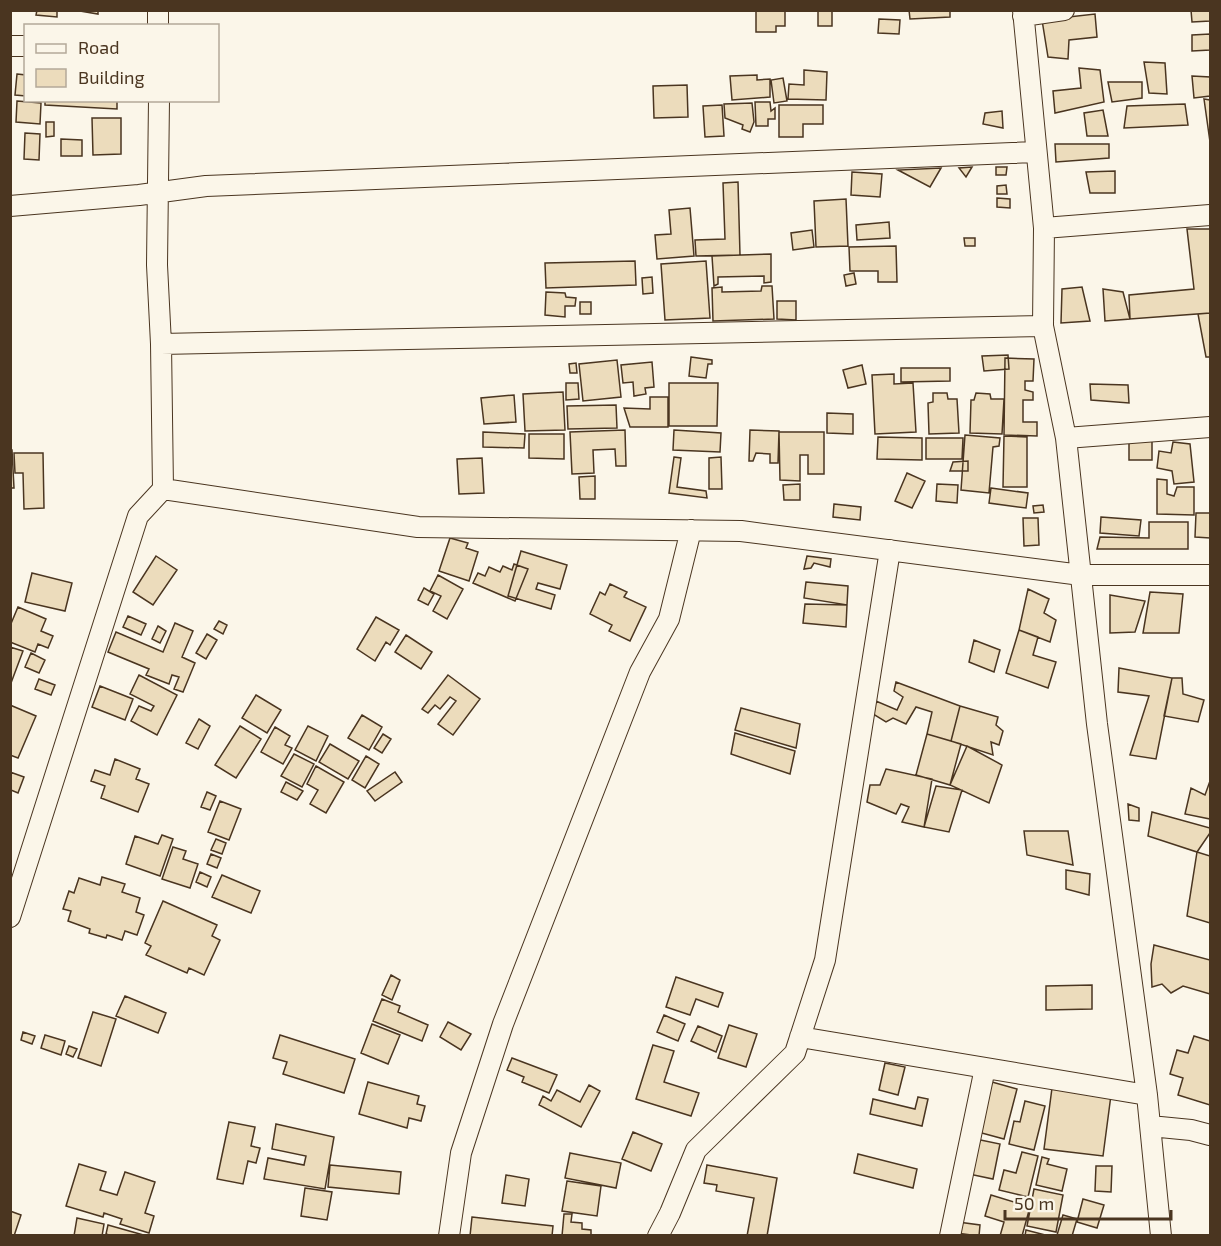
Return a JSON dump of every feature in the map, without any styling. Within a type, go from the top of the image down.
[{"type":"street","points":[[1064,10],[1023,13],[1044,228],[1043,326],[1066,438],[1098,724],[1147,1095],[1161,1236]]},
{"type":"street","points":[[10,917],[138,516],[163,489],[161,344],[157,265],[159,102]]},
{"type":"street","points":[[10,206],[206,186],[1035,152]]},
{"type":"street","points":[[1044,228],[1210,215]]},
{"type":"street","points":[[161,344],[1043,326]]},
{"type":"street","points":[[1066,438],[1210,427]]},
{"type":"street","points":[[163,489],[418,527],[741,531],[1081,575],[1210,575]]},
{"type":"street","points":[[449,1236],[460,1153],[503,1024],[640,672],[669,619],[691,530]]},
{"type":"street","points":[[658,1236],[696,1150],[795,1053],[825,960],[890,550]]},
{"type":"street","points":[[800,1037],[1147,1095]]},
{"type":"street","points":[[950,1236],[985,1068]]},
{"type":"street","points":[[1150,1126],[1191,1130],[1210,1135]]},
{"type":"building","points":[[37,10],[57,10],[57,17],[36,15]]},
{"type":"building","points":[[74,10],[98,10],[98,14]]},
{"type":"building","points":[[756,10],[785,10],[785,26],[776,26],[776,32],[756,32]]},
{"type":"building","points":[[818,10],[832,10],[832,26],[818,26]]},
{"type":"building","points":[[909,10],[950,10],[950,17],[910,19]]},
{"type":"building","points":[[1191,10],[1210,10],[1210,21],[1192,22]]},
{"type":"building","points":[[1095,14],[1097,37],[1069,40],[1068,59],[1048,57],[1042,20]]},
{"type":"building","points":[[879,19],[900,20],[899,34],[878,33]]},
{"type":"building","points":[[1210,34],[1210,50],[1192,51],[1192,35]]},
{"type":"building","points":[[1144,62],[1165,63],[1167,94],[1149,93]]},
{"type":"building","points":[[1079,68],[1100,70],[1104,102],[1055,113],[1053,91],[1081,88]]},
{"type":"building","points":[[804,70],[827,72],[826,100],[788,99],[789,84],[804,85]]},
{"type":"building","points":[[17,74],[24,75],[24,96],[15,95]]},
{"type":"building","points":[[757,75],[757,80],[770,79],[770,97],[732,100],[730,76]]},
{"type":"building","points":[[1192,76],[1210,77],[1210,96],[1194,98]]},
{"type":"building","points":[[783,78],[787,101],[774,103],[771,80]]},
{"type":"building","points":[[1108,82],[1142,82],[1142,98],[1112,102]]},
{"type":"building","points":[[687,85],[688,117],[654,118],[653,86]]},
{"type":"building","points":[[1204,99],[1210,100],[1210,142]]},
{"type":"building","points":[[17,101],[41,103],[40,124],[16,122]]},
{"type":"building","points":[[45,102],[117,102],[117,109],[45,105]]},
{"type":"building","points":[[755,102],[770,102],[771,111],[775,108],[775,119],[768,119],[768,126],[756,126]]},
{"type":"building","points":[[752,103],[754,122],[750,132],[742,129],[743,125],[725,118],[724,104]]},
{"type":"building","points":[[1185,104],[1188,125],[1124,128],[1127,106]]},
{"type":"building","points":[[722,105],[724,136],[705,137],[703,106]]},
{"type":"building","points":[[779,105],[823,105],[823,124],[803,124],[803,137],[779,137]]},
{"type":"building","points":[[1103,110],[1108,136],[1087,136],[1084,113]]},
{"type":"building","points":[[1002,111],[1003,128],[983,124],[985,113]]},
{"type":"building","points":[[92,118],[121,118],[121,154],[93,155]]},
{"type":"building","points":[[46,122],[54,122],[54,136],[46,137]]},
{"type":"building","points":[[25,133],[40,134],[39,160],[24,159]]},
{"type":"building","points":[[61,139],[82,140],[82,156],[61,156]]},
{"type":"building","points":[[1055,144],[1109,144],[1109,158],[1056,162]]},
{"type":"building","points":[[972,167],[966,177],[959,168]]},
{"type":"building","points":[[996,167],[1007,167],[1006,175],[996,175]]},
{"type":"building","points":[[941,168],[930,187],[898,170]]},
{"type":"building","points":[[1115,171],[1115,193],[1090,193],[1086,172]]},
{"type":"building","points":[[852,172],[882,174],[880,197],[851,195]]},
{"type":"building","points":[[738,182],[740,255],[696,256],[695,240],[725,239],[723,183]]},
{"type":"building","points":[[1006,185],[1007,194],[997,194],[997,186]]},
{"type":"building","points":[[997,198],[1010,199],[1010,208],[997,207]]},
{"type":"building","points":[[846,199],[848,246],[816,247],[814,201]]},
{"type":"building","points":[[690,208],[694,256],[657,259],[655,235],[671,234],[669,210]]},
{"type":"building","points":[[889,222],[890,238],[857,240],[856,225]]},
{"type":"building","points":[[1187,229],[1210,229],[1210,313],[1130,319],[1129,295],[1194,289]]},
{"type":"building","points":[[812,230],[814,247],[793,250],[791,233]]},
{"type":"building","points":[[964,238],[975,238],[975,246],[965,246]]},
{"type":"building","points":[[896,246],[897,282],[878,282],[878,271],[850,271],[849,247]]},
{"type":"building","points":[[771,254],[771,282],[764,283],[764,276],[718,277],[718,284],[714,286],[712,256]]},
{"type":"building","points":[[635,261],[636,285],[546,288],[545,263]]},
{"type":"building","points":[[706,261],[710,318],[665,320],[661,264]]},
{"type":"building","points":[[854,273],[856,284],[846,286],[844,275]]},
{"type":"building","points":[[652,277],[653,293],[643,294],[642,278]]},
{"type":"building","points":[[762,286],[772,286],[774,319],[713,321],[712,288],[722,287],[722,292],[761,291]]},
{"type":"building","points":[[1082,287],[1090,321],[1061,323],[1062,289]]},
{"type":"building","points":[[1103,289],[1123,292],[1130,319],[1105,321]]},
{"type":"building","points":[[546,292],[565,293],[566,297],[576,298],[575,306],[565,306],[565,317],[545,315]]},
{"type":"building","points":[[777,301],[796,301],[796,320],[777,319]]},
{"type":"building","points":[[580,302],[591,302],[591,314],[580,314]]},
{"type":"building","points":[[1210,313],[1210,357],[1206,357],[1198,314]]},
{"type":"building","points":[[1008,355],[1009,369],[984,371],[982,356]]},
{"type":"building","points":[[691,357],[712,360],[712,364],[708,364],[706,378],[689,376]]},
{"type":"building","points":[[1005,358],[1034,359],[1033,381],[1025,381],[1025,390],[1033,392],[1033,400],[1023,400],[1023,422],[1037,422],[1037,436],[1004,435]]},
{"type":"building","points":[[617,360],[621,397],[583,401],[579,364]]},
{"type":"building","points":[[652,362],[654,387],[645,388],[646,394],[634,396],[633,382],[623,383],[621,365]]},
{"type":"building","points":[[576,363],[577,373],[570,373],[569,364]]},
{"type":"building","points":[[862,365],[866,384],[848,388],[843,370]]},
{"type":"building","points":[[901,368],[950,368],[950,381],[901,382]]},
{"type":"building","points":[[894,374],[894,384],[913,383],[916,432],[875,434],[872,375]]},
{"type":"building","points":[[566,383],[578,383],[579,399],[566,400]]},
{"type":"building","points":[[669,383],[718,383],[717,426],[669,426]]},
{"type":"building","points":[[1090,384],[1128,385],[1129,403],[1091,400]]},
{"type":"building","points":[[563,392],[565,430],[525,431],[523,394]]},
{"type":"building","points":[[933,393],[947,393],[948,399],[957,399],[959,433],[929,434],[928,403],[933,402]]},
{"type":"building","points":[[976,393],[990,394],[991,399],[1004,399],[1002,434],[970,433],[971,400],[974,400]]},
{"type":"building","points":[[514,395],[516,422],[484,424],[481,398]]},
{"type":"building","points":[[650,397],[668,397],[668,427],[630,427],[624,408],[650,409]]},
{"type":"building","points":[[616,405],[617,428],[568,429],[567,406]]},
{"type":"building","points":[[827,413],[853,414],[853,434],[827,433]]},
{"type":"building","points":[[625,430],[626,466],[616,466],[615,449],[593,450],[594,473],[572,474],[570,432]]},
{"type":"building","points":[[674,430],[721,433],[720,452],[673,450]]},
{"type":"building","points":[[750,430],[779,431],[778,463],[770,463],[770,454],[756,453],[753,461],[749,461]]},
{"type":"building","points":[[483,432],[525,434],[524,448],[483,447]]},
{"type":"building","points":[[779,432],[824,432],[824,474],[808,474],[808,455],[800,455],[800,481],[780,480]]},
{"type":"building","points":[[529,434],[564,434],[564,459],[529,458]]},
{"type":"building","points":[[965,435],[1000,438],[999,446],[993,447],[989,493],[961,490]]},
{"type":"building","points":[[1004,436],[1027,437],[1027,487],[1003,487]]},
{"type":"building","points":[[878,437],[922,438],[922,460],[877,459]]},
{"type":"building","points":[[926,438],[963,438],[962,459],[926,459]]},
{"type":"building","points":[[1129,441],[1152,441],[1152,460],[1129,460]]},
{"type":"building","points":[[1173,442],[1190,444],[1194,482],[1174,484],[1172,471],[1157,468],[1159,451],[1171,453]]},
{"type":"building","points":[[10,450],[12,450],[14,488],[10,488]]},
{"type":"building","points":[[14,453],[43,453],[44,508],[24,509],[23,473],[15,473]]},
{"type":"building","points":[[674,457],[681,458],[677,487],[706,491],[707,498],[669,493]]},
{"type":"building","points":[[721,457],[722,489],[709,489],[709,458]]},
{"type":"building","points":[[482,458],[484,493],[459,494],[457,459]]},
{"type":"building","points":[[968,461],[968,471],[950,471],[953,462]]},
{"type":"building","points":[[907,473],[925,481],[912,508],[895,501]]},
{"type":"building","points":[[595,476],[595,499],[580,499],[579,477]]},
{"type":"building","points":[[1157,479],[1167,480],[1167,494],[1174,496],[1177,487],[1194,487],[1194,515],[1157,514]]},
{"type":"building","points":[[800,484],[800,500],[784,500],[783,485]]},
{"type":"building","points":[[937,484],[958,485],[957,503],[936,501]]},
{"type":"building","points":[[991,488],[1028,493],[1026,508],[989,503]]},
{"type":"building","points":[[834,504],[861,507],[860,520],[833,517]]},
{"type":"building","points":[[1043,505],[1044,512],[1034,513],[1033,506]]},
{"type":"building","points":[[1196,513],[1210,513],[1210,538],[1195,537]]},
{"type":"building","points":[[1101,517],[1141,520],[1139,536],[1100,533]]},
{"type":"building","points":[[1023,518],[1038,518],[1039,545],[1024,546]]},
{"type":"building","points":[[1149,522],[1188,522],[1188,549],[1097,549],[1100,537],[1149,538]]},
{"type":"building","points":[[450,538],[468,543],[466,548],[478,552],[469,581],[439,571]]},
{"type":"building","points":[[521,551],[567,565],[560,589],[538,583],[536,589],[555,595],[551,609],[508,596]]},
{"type":"building","points":[[156,556],[177,570],[153,605],[133,592]]},
{"type":"building","points":[[807,556],[831,559],[830,567],[814,563],[811,568],[804,569]]},
{"type":"building","points":[[514,564],[528,569],[515,601],[473,583],[478,573],[485,576],[489,567],[500,572],[503,566],[512,570]]},
{"type":"building","points":[[32,573],[72,583],[65,611],[25,602]]},
{"type":"building","points":[[438,575],[463,589],[447,619],[433,611],[441,596],[430,591]]},
{"type":"building","points":[[806,582],[848,586],[847,605],[804,598]]},
{"type":"building","points":[[610,584],[627,592],[624,597],[646,607],[630,641],[609,631],[612,625],[590,614],[600,592],[605,595]]},
{"type":"building","points":[[424,588],[434,594],[428,605],[418,600]]},
{"type":"building","points":[[1028,589],[1049,599],[1044,613],[1056,620],[1050,642],[1019,630]]},
{"type":"building","points":[[1150,592],[1183,594],[1179,633],[1143,633]]},
{"type":"building","points":[[1110,595],[1145,601],[1135,632],[1110,633]]},
{"type":"building","points":[[805,604],[847,605],[846,627],[803,623]]},
{"type":"building","points":[[18,607],[46,619],[41,631],[53,636],[48,648],[38,644],[35,652],[10,642],[10,626]]},
{"type":"building","points":[[128,616],[146,624],[141,635],[123,627]]},
{"type":"building","points":[[376,617],[399,630],[390,645],[386,642],[375,661],[357,649]]},
{"type":"building","points":[[219,621],[227,625],[223,634],[214,629]]},
{"type":"building","points":[[175,623],[193,631],[182,657],[195,663],[183,692],[174,689],[179,677],[172,675],[169,684],[146,675],[149,669],[108,652],[116,632],[163,652]]},
{"type":"building","points":[[158,626],[166,631],[160,643],[152,639]]},
{"type":"building","points":[[1019,630],[1038,637],[1033,655],[1056,662],[1048,688],[1006,673]]},
{"type":"building","points":[[207,634],[217,640],[206,659],[196,653]]},
{"type":"building","points":[[406,635],[432,652],[421,669],[395,652]]},
{"type":"building","points":[[974,640],[1000,650],[994,672],[969,662]]},
{"type":"building","points":[[10,647],[23,651],[11,683],[10,683]]},
{"type":"building","points":[[31,653],[45,660],[39,673],[25,667]]},
{"type":"building","points":[[1119,668],[1172,678],[1156,759],[1130,755],[1149,696],[1118,692]]},
{"type":"building","points":[[139,675],[177,695],[157,735],[131,721],[139,706],[151,711],[154,706],[130,694]]},
{"type":"building","points":[[448,675],[480,699],[453,735],[438,724],[456,701],[450,697],[440,709],[435,705],[428,713],[422,709]]},
{"type":"building","points":[[1172,678],[1182,678],[1183,694],[1204,700],[1198,722],[1164,716]]},
{"type":"building","points":[[39,679],[55,685],[51,695],[35,689]]},
{"type":"building","points":[[896,682],[960,706],[951,741],[927,734],[932,712],[916,707],[906,724],[893,718],[886,722],[873,714],[876,701],[897,710],[903,697],[894,691]]},
{"type":"building","points":[[100,686],[133,699],[125,720],[92,707]]},
{"type":"building","points":[[256,695],[281,710],[267,733],[242,718]]},
{"type":"building","points":[[10,705],[36,716],[18,758],[10,755]]},
{"type":"building","points":[[960,706],[998,717],[996,725],[1003,731],[999,745],[991,742],[993,755],[951,741]]},
{"type":"building","points":[[741,708],[800,724],[796,748],[735,730]]},
{"type":"building","points":[[362,715],[382,727],[369,750],[348,738]]},
{"type":"building","points":[[199,719],[210,726],[198,749],[186,743]]},
{"type":"building","points":[[240,726],[261,739],[236,778],[215,765]]},
{"type":"building","points":[[308,726],[328,736],[316,761],[295,750]]},
{"type":"building","points":[[275,727],[290,736],[285,745],[292,748],[283,764],[261,752]]},
{"type":"building","points":[[735,733],[795,751],[790,774],[731,754]]},
{"type":"building","points":[[383,734],[391,739],[382,753],[374,748]]},
{"type":"building","points":[[927,734],[961,744],[950,785],[916,775]]},
{"type":"building","points":[[330,744],[359,761],[348,779],[319,762]]},
{"type":"building","points":[[967,746],[1002,765],[989,803],[950,785]]},
{"type":"building","points":[[294,754],[314,764],[302,787],[281,776]]},
{"type":"building","points":[[366,756],[379,764],[365,788],[352,780]]},
{"type":"building","points":[[115,759],[140,769],[136,779],[149,784],[138,812],[101,798],[105,786],[91,781],[95,770],[110,775]]},
{"type":"building","points":[[316,766],[344,782],[326,813],[310,804],[318,790],[307,784]]},
{"type":"building","points":[[886,769],[932,779],[924,827],[902,822],[909,807],[901,804],[896,814],[867,802],[870,785],[880,785]]},
{"type":"building","points":[[10,772],[24,777],[18,793],[11,790],[10,793]]},
{"type":"building","points":[[395,772],[402,782],[375,801],[367,791]]},
{"type":"building","points":[[1210,781],[1210,819],[1185,814],[1191,788],[1205,795]]},
{"type":"building","points":[[286,782],[303,791],[297,800],[281,792]]},
{"type":"building","points":[[936,786],[962,790],[949,832],[924,827]]},
{"type":"building","points":[[207,792],[216,796],[210,810],[201,807]]},
{"type":"building","points":[[220,801],[241,809],[229,840],[208,832]]},
{"type":"building","points":[[1128,804],[1139,808],[1139,821],[1129,820]]},
{"type":"building","points":[[1152,812],[1210,828],[1210,833],[1197,852],[1148,836]]},
{"type":"building","points":[[1024,831],[1068,831],[1073,865],[1027,855]]},
{"type":"building","points":[[162,835],[173,839],[160,876],[126,864],[135,836],[158,844]]},
{"type":"building","points":[[216,839],[226,843],[222,854],[211,850]]},
{"type":"building","points":[[173,847],[186,851],[183,859],[198,864],[190,888],[162,879]]},
{"type":"building","points":[[1197,852],[1210,856],[1210,923],[1187,916]]},
{"type":"building","points":[[211,854],[221,858],[217,868],[207,864]]},
{"type":"building","points":[[1066,870],[1090,874],[1089,895],[1066,889]]},
{"type":"building","points":[[200,872],[211,877],[207,887],[196,882]]},
{"type":"building","points":[[222,875],[260,891],[251,913],[212,897]]},
{"type":"building","points":[[102,877],[125,884],[122,892],[140,898],[136,912],[144,915],[137,935],[125,931],[122,940],[107,935],[106,938],[89,933],[90,929],[68,921],[71,911],[63,909],[69,891],[74,893],[79,878],[100,885]]},
{"type":"building","points":[[163,901],[217,925],[212,936],[220,940],[204,975],[189,968],[187,973],[146,955],[151,946],[145,943]]},
{"type":"building","points":[[1154,945],[1210,960],[1210,994],[1183,986],[1171,993],[1162,984],[1152,987],[1151,964]]},
{"type":"building","points":[[391,975],[400,980],[392,1000],[382,995]]},
{"type":"building","points":[[676,977],[723,993],[718,1007],[696,999],[690,1015],[666,1007]]},
{"type":"building","points":[[1092,985],[1092,1009],[1046,1010],[1046,986]]},
{"type":"building","points":[[125,996],[166,1013],[158,1033],[116,1016]]},
{"type":"building","points":[[382,999],[400,1006],[398,1012],[428,1025],[422,1041],[373,1021]]},
{"type":"building","points":[[93,1012],[116,1019],[101,1066],[78,1058]]},
{"type":"building","points":[[664,1015],[685,1024],[678,1041],[657,1032]]},
{"type":"building","points":[[448,1022],[471,1034],[461,1050],[440,1037]]},
{"type":"building","points":[[372,1024],[400,1035],[388,1064],[361,1053]]},
{"type":"building","points":[[729,1025],[757,1034],[746,1067],[718,1058]]},
{"type":"building","points":[[698,1026],[722,1036],[716,1052],[691,1041]]},
{"type":"building","points":[[23,1032],[35,1036],[32,1044],[21,1040]]},
{"type":"building","points":[[45,1035],[65,1041],[61,1055],[41,1048]]},
{"type":"building","points":[[280,1035],[355,1059],[344,1093],[283,1074],[287,1062],[273,1058]]},
{"type":"building","points":[[1194,1036],[1210,1041],[1210,1105],[1178,1095],[1183,1078],[1170,1074],[1177,1050],[1188,1053]]},
{"type":"building","points":[[653,1045],[674,1051],[664,1082],[699,1093],[691,1116],[636,1099]]},
{"type":"building","points":[[69,1046],[77,1049],[73,1057],[66,1054]]},
{"type":"building","points":[[512,1058],[557,1075],[549,1093],[522,1082],[524,1077],[507,1070]]},
{"type":"building","points":[[885,1063],[905,1067],[898,1095],[879,1090]]},
{"type":"building","points":[[368,1082],[419,1096],[417,1104],[425,1106],[421,1121],[409,1118],[407,1128],[359,1114]]},
{"type":"building","points":[[992,1082],[1017,1089],[1004,1139],[978,1132]]},
{"type":"building","points":[[589,1085],[600,1091],[581,1127],[539,1105],[543,1096],[551,1101],[557,1090],[580,1102]]},
{"type":"building","points":[[1052,1088],[1111,1095],[1103,1156],[1044,1149]]},
{"type":"building","points":[[918,1097],[928,1099],[922,1126],[870,1114],[873,1099],[915,1109]]},
{"type":"building","points":[[1025,1101],[1045,1106],[1034,1150],[1009,1144],[1014,1121],[1020,1122]]},
{"type":"building","points":[[229,1122],[255,1127],[251,1146],[260,1148],[256,1163],[248,1161],[243,1184],[217,1179]]},
{"type":"building","points":[[276,1124],[334,1137],[325,1189],[264,1179],[268,1158],[304,1165],[306,1156],[272,1149]]},
{"type":"building","points":[[633,1132],[662,1144],[651,1171],[622,1159]]},
{"type":"building","points":[[971,1138],[1000,1144],[993,1179],[964,1173]]},
{"type":"building","points":[[1022,1152],[1038,1156],[1028,1197],[999,1190],[1004,1170],[1016,1173]]},
{"type":"building","points":[[570,1153],[621,1163],[616,1188],[565,1178]]},
{"type":"building","points":[[858,1154],[917,1169],[913,1188],[854,1173]]},
{"type":"building","points":[[1042,1157],[1049,1159],[1047,1164],[1067,1169],[1062,1191],[1036,1185]]},
{"type":"building","points":[[79,1164],[106,1172],[100,1190],[117,1195],[125,1172],[155,1182],[145,1213],[154,1216],[149,1233],[120,1224],[122,1219],[104,1213],[103,1217],[66,1206]]},
{"type":"building","points":[[330,1165],[401,1172],[399,1194],[328,1187]]},
{"type":"building","points":[[707,1165],[777,1178],[767,1236],[747,1236],[754,1198],[716,1191],[717,1185],[704,1183]]},
{"type":"building","points":[[1096,1166],[1112,1166],[1111,1192],[1095,1191]]},
{"type":"building","points":[[506,1175],[529,1179],[525,1206],[502,1203]]},
{"type":"building","points":[[567,1181],[601,1186],[597,1216],[562,1211]]},
{"type":"building","points":[[305,1188],[332,1192],[327,1220],[301,1216]]},
{"type":"building","points":[[1034,1189],[1063,1195],[1056,1232],[1027,1226]]},
{"type":"building","points":[[991,1195],[1030,1207],[1022,1236],[1000,1236],[1004,1222],[985,1216]]},
{"type":"building","points":[[1083,1199],[1104,1205],[1097,1228],[1077,1222]]},
{"type":"building","points":[[10,1211],[21,1215],[14,1236],[10,1236]]},
{"type":"building","points":[[564,1214],[572,1214],[571,1222],[582,1223],[582,1229],[591,1230],[591,1236],[562,1236]]},
{"type":"building","points":[[1063,1215],[1077,1219],[1072,1236],[1057,1235]]},
{"type":"building","points":[[472,1217],[553,1226],[552,1236],[470,1236]]},
{"type":"building","points":[[77,1218],[104,1224],[102,1236],[74,1236]]},
{"type":"building","points":[[958,1222],[980,1225],[979,1236],[956,1233]]},
{"type":"building","points":[[108,1225],[147,1236],[112,1236],[106,1234]]},
{"type":"building","points":[[1026,1230],[1049,1236],[1025,1236]]}]
